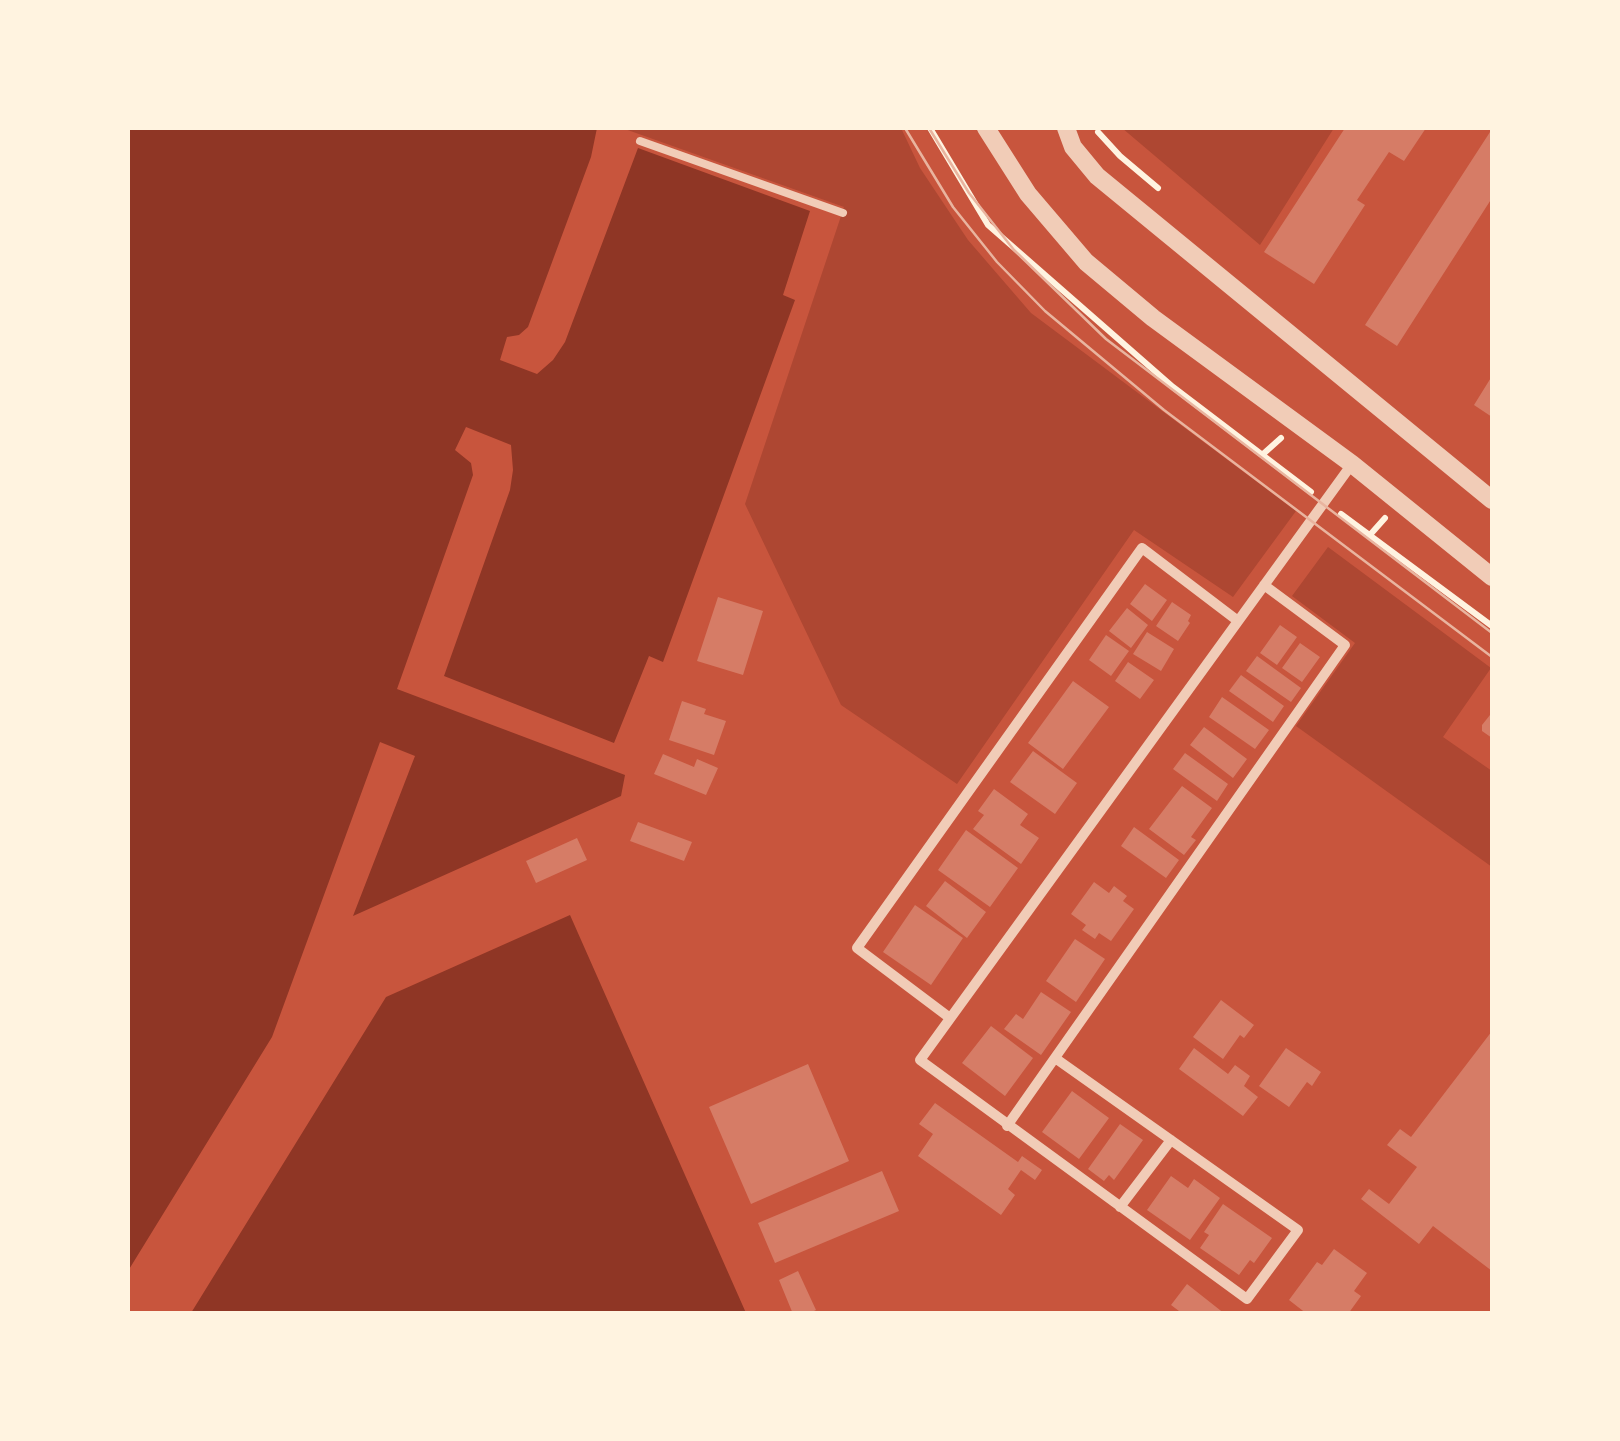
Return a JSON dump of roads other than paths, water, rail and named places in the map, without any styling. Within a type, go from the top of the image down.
[{"type":"street","points":[[986,128],[1028,194],[1086,262],[1153,318],[1352,464],[1492,577]]},
{"type":"street","points":[[1066,128],[1072,147],[1097,176],[1492,500]]},
{"type":"street","points":[[1055,1058],[1298,1230],[1247,1299],[920,1060],[1352,464]]},
{"type":"street","points":[[950,1018],[857,948],[1142,548],[1238,622]]},
{"type":"street","points":[[1007,1126],[1346,645],[1264,585]]},
{"type":"street","points":[[1120,1208],[1171,1140]]},
{"type":"lane","points":[[640,141],[843,214]]},
{"type":"tram line","points":[[905,128],[953,207],[997,262],[1045,311],[1164,410],[1492,657]]},
{"type":"tram line","points":[[929,128],[969,193],[1014,250],[1106,339],[1492,633]]}]
